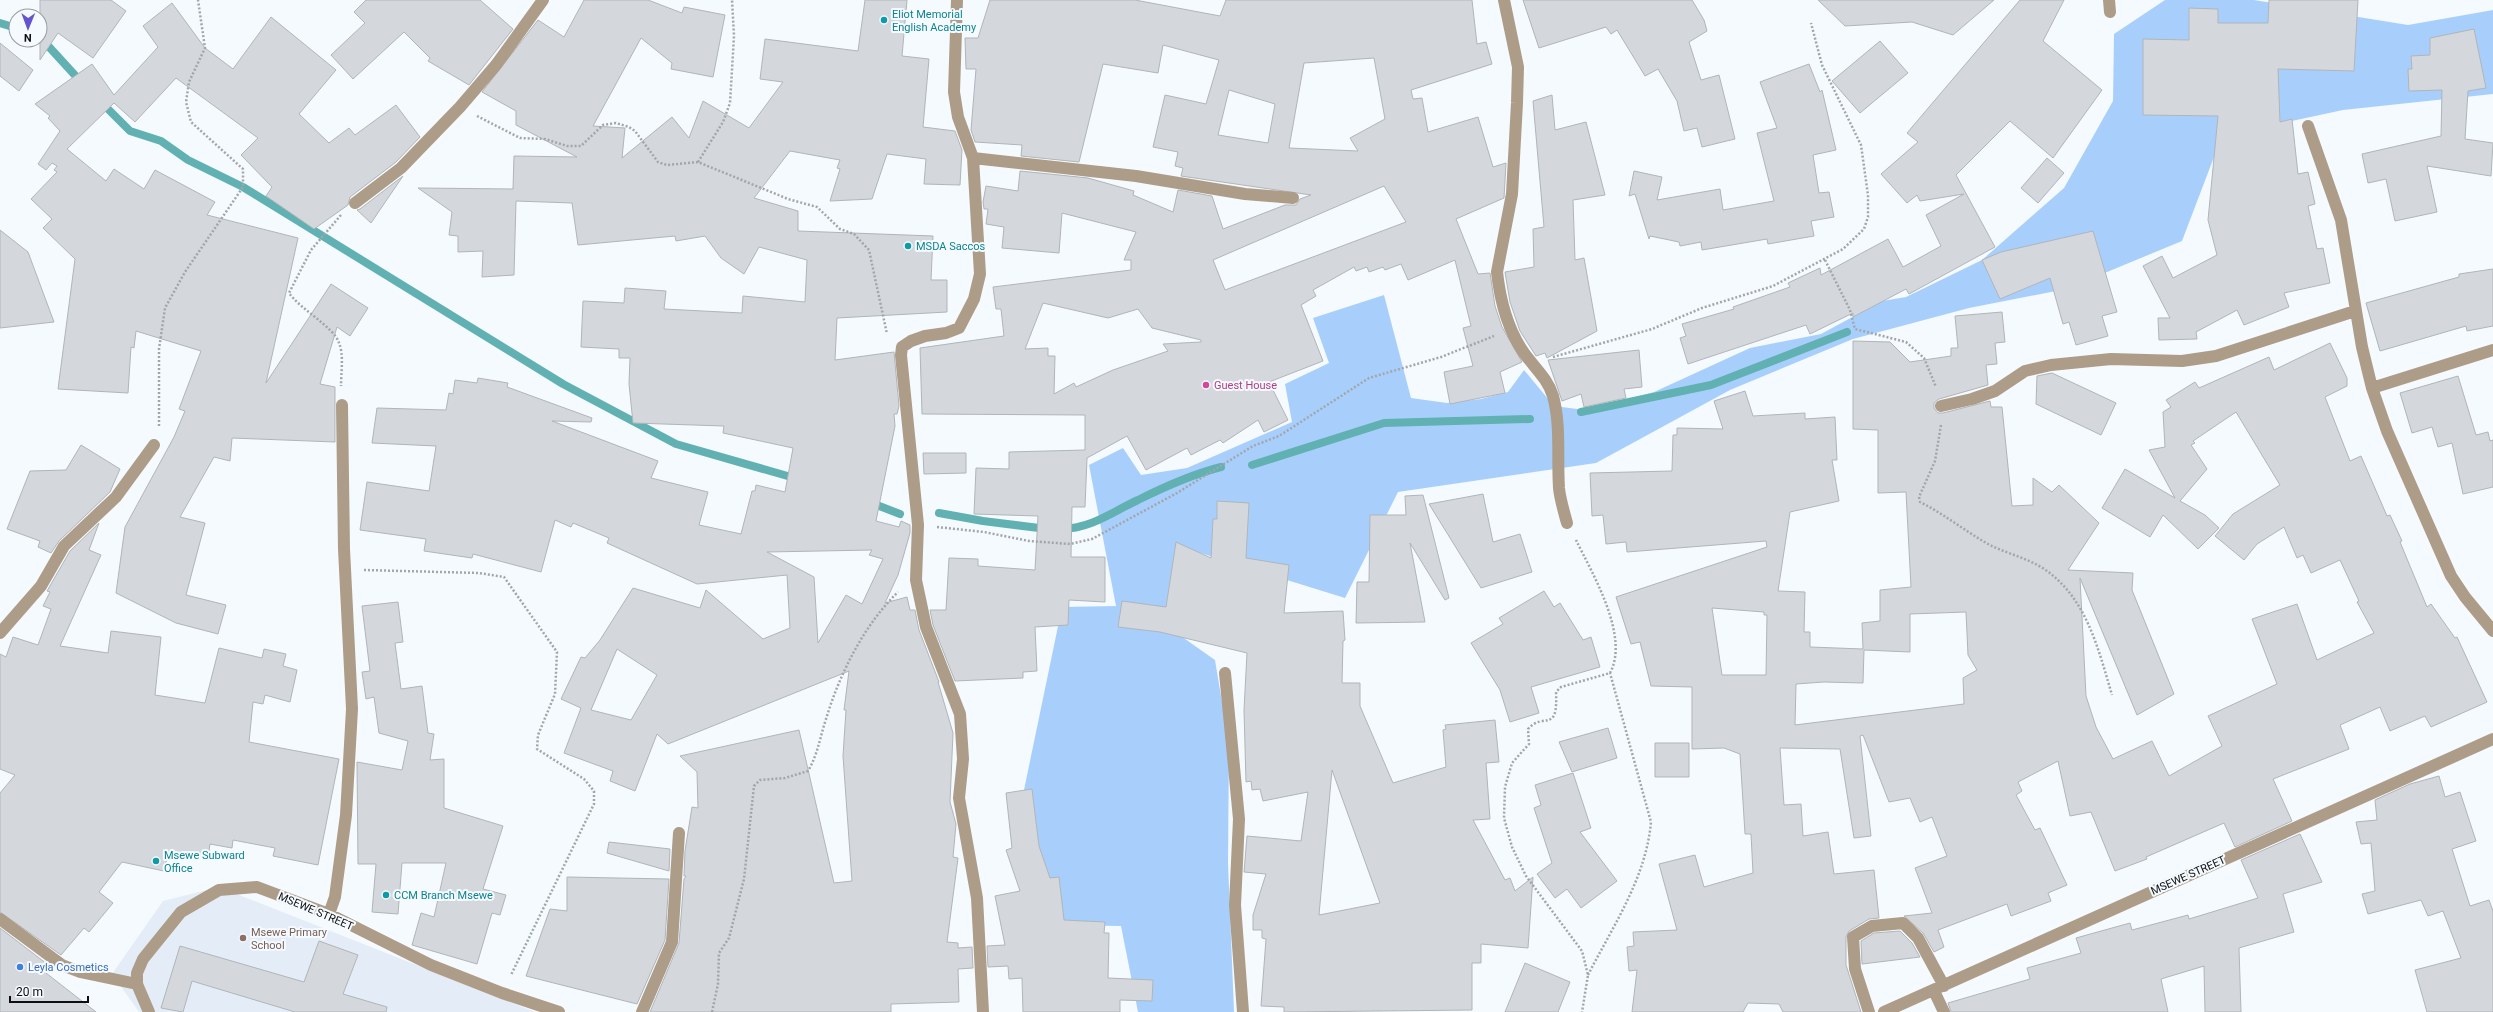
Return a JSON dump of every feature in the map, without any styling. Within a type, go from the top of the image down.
[{"type":"street","points":[[355,203],[401,168],[460,107],[496,65],[543,0]]},
{"type":"street","points":[[957,0],[954,92],[958,116],[973,158],[980,274],[974,299],[958,328],[946,333],[911,341],[902,347],[901,355],[906,418],[918,525],[916,580],[926,627],[960,714],[963,759],[959,798],[978,898],[983,1012]]},
{"type":"street","points":[[1504,0],[1518,67],[1512,194],[1497,272],[1510,328],[1524,354],[1533,363],[1552,395],[1556,418],[1560,490],[1567,524]]},
{"type":"street","points":[[2308,126],[2341,220],[2355,311],[2372,388],[2386,431],[2451,576],[2465,597],[2493,631]]},
{"type":"street","points":[[973,158],[1142,177],[1245,194],[1293,198]]},
{"type":"street","points":[[1941,406],[1995,392],[2026,371],[2052,365],[2111,358],[2182,361],[2216,356],[2355,311]]},
{"type":"street","points":[[2372,388],[2493,350]]},
{"type":"street","points":[[329,914],[335,897],[346,815],[352,709],[345,569],[342,405]]},
{"type":"street","points":[[0,633],[41,586],[64,546],[116,497],[154,445]]},
{"type":"street","points":[[1225,672],[1239,819],[1235,905],[1243,1012]]},
{"type":"street","name":"MSEWE STREET","points":[[1884,1012],[1938,989],[2123,903],[2493,739]]},
{"type":"street","points":[[642,1012],[672,942],[679,833]]},
{"type":"street","name":"MSEWE STREET","points":[[137,984],[137,973],[143,959],[181,912],[219,890],[256,887],[329,914],[431,965],[502,993],[559,1012]]},
{"type":"street","points":[[0,919],[62,965],[80,972],[137,984],[149,1012]]},
{"type":"street","points":[[1869,1012],[1855,969],[1853,937],[1872,926],[1903,923],[1918,938],[1938,989],[1944,1012]]},
{"type":"path","points":[[154,445],[160,424],[158,362],[165,308],[182,278],[243,187],[243,169],[191,122],[186,102],[189,82],[205,48],[198,0]]},
{"type":"path","points":[[698,162],[723,122],[730,104],[734,36],[732,0]]},
{"type":"path","points":[[1533,363],[1652,328],[1702,308],[1773,286],[1825,260],[1853,241],[1864,230],[1868,217],[1868,195],[1861,145],[1822,65],[1811,24]]},
{"type":"path","points":[[460,107],[520,138],[545,139],[567,146],[582,146],[603,125],[616,124],[629,127],[635,131],[658,162],[668,164],[698,162],[788,199],[817,207],[840,229],[854,234],[869,250],[886,332],[892,343],[902,347]]},
{"type":"path","points":[[332,223],[311,250],[289,294],[297,304],[334,334],[340,344],[342,405]]},
{"type":"path","points":[[1825,260],[1850,310],[1855,329],[1906,342],[1924,358],[1936,384],[1941,406],[1941,435],[1935,461],[1919,497],[1920,502],[1988,543],[2020,556],[2059,580],[2077,602],[2096,639],[2112,695]]},
{"type":"path","points":[[918,525],[984,532],[1029,541],[1070,544],[1092,539],[1184,489],[1253,446],[1279,436],[1369,378],[1441,357],[1510,328]]},
{"type":"path","points":[[1567,524],[1604,597],[1616,640],[1613,666],[1610,673],[1651,822],[1649,844],[1637,879],[1588,975],[1582,1012]]},
{"type":"path","points":[[345,569],[479,573],[504,577],[557,652],[555,694],[538,735],[537,749],[584,779],[594,791],[594,804],[502,993]]},
{"type":"path","points":[[712,1012],[718,984],[719,953],[729,938],[744,879],[754,786],[760,780],[785,778],[808,771],[820,746],[826,719],[847,666],[882,608],[900,590],[916,580]]},
{"type":"path","points":[[1588,975],[1582,951],[1526,876],[1512,847],[1504,818],[1505,787],[1512,763],[1529,744],[1528,729],[1552,719],[1557,711],[1556,692],[1561,687],[1610,673]]},
{"type":"shaded area","points":[[2165,0],[2254,0],[2408,25],[2493,10],[2493,94],[2343,110],[2222,136],[2182,241],[2066,289],[1969,308],[1853,339],[1730,390],[1596,463],[1398,492],[1345,598],[1178,546],[1168,627],[1215,660],[1229,744],[1228,863],[1234,1012],[1138,1012],[1121,926],[1049,925],[1019,814],[1062,607],[1116,606],[1089,465],[1123,448],[1141,475],[1187,468],[1292,422],[1285,384],[1329,363],[1313,318],[1384,295],[1411,398],[1447,403],[1481,399],[1508,392],[1524,370],[1554,406],[1585,410],[1654,392],[1750,348],[1821,334],[1882,301],[1906,297],[1982,260],[2064,188],[2113,101],[2114,34]]},
{"type":"shaded area","name":"Msewe Primary School","points":[[219,887],[535,1012],[139,1012],[112,974],[163,901]]},
{"type":"building","points":[[40,0],[111,0],[126,11],[93,58],[58,33],[48,48],[48,8],[40,8]]},
{"type":"building","points":[[366,0],[480,0],[513,29],[469,85],[428,61],[430,58],[404,32],[353,79],[331,55],[365,23],[354,12]]},
{"type":"building","points":[[584,0],[648,0],[682,13],[684,7],[725,15],[713,77],[671,69],[672,63],[641,38],[593,126],[625,128],[622,158],[672,117],[689,138],[703,101],[749,128],[783,82],[760,79],[765,39],[858,51],[865,0],[907,0],[902,56],[929,59],[923,127],[955,131],[962,150],[960,185],[924,184],[926,159],[887,154],[872,199],[830,201],[840,169],[837,168],[840,160],[790,151],[754,198],[798,211],[798,231],[933,236],[931,280],[947,280],[947,312],[837,318],[835,360],[894,352],[899,406],[897,414],[894,414],[895,426],[876,521],[899,527],[901,521],[910,525],[910,533],[898,575],[885,603],[907,597],[910,610],[915,610],[919,630],[939,682],[953,733],[950,802],[956,824],[953,857],[958,858],[947,942],[958,943],[958,948],[972,947],[973,968],[958,969],[959,1002],[891,1004],[891,1012],[650,1012],[679,943],[684,879],[686,876],[684,876],[685,851],[692,807],[698,808],[697,772],[680,756],[799,730],[834,883],[852,881],[843,756],[846,710],[844,710],[849,671],[668,744],[657,734],[635,791],[610,781],[613,771],[564,753],[581,708],[561,699],[581,657],[585,658],[600,640],[633,588],[700,608],[706,590],[763,639],[790,628],[787,575],[697,584],[607,543],[609,538],[573,523],[571,527],[555,520],[541,572],[473,554],[472,558],[424,551],[426,539],[360,530],[367,482],[429,491],[436,446],[372,443],[377,408],[446,410],[449,393],[453,394],[455,380],[477,383],[478,378],[508,383],[507,387],[592,418],[591,422],[552,421],[658,461],[651,478],[708,492],[699,525],[741,534],[752,491],[755,491],[756,485],[785,492],[793,448],[723,433],[724,426],[633,423],[629,384],[630,358],[619,358],[619,349],[581,347],[583,301],[624,303],[625,288],[666,291],[664,309],[742,313],[743,296],[805,302],[807,260],[759,247],[744,274],[721,258],[705,236],[676,241],[675,236],[578,245],[572,203],[516,201],[514,275],[482,277],[483,251],[458,252],[458,236],[449,235],[452,212],[418,188],[513,189],[514,156],[577,157],[516,125],[516,111],[482,92],[538,20],[564,37]],"holes":[[[872,550],[869,555],[883,559],[862,604],[846,595],[818,643],[814,577],[767,552]],[[617,649],[657,675],[631,720],[591,710]]]},
{"type":"building","points":[[990,0],[1135,0],[1220,16],[1226,0],[1472,0],[1477,44],[1486,42],[1492,64],[1411,90],[1413,99],[1422,98],[1428,132],[1478,117],[1493,167],[1506,163],[1504,198],[1456,219],[1478,274],[1490,273],[1495,306],[1502,327],[1522,362],[1500,372],[1505,393],[1450,404],[1444,372],[1473,366],[1463,328],[1471,326],[1455,260],[1408,280],[1401,264],[1385,270],[1383,267],[1369,272],[1367,267],[1356,271],[1354,267],[1313,290],[1316,296],[1301,305],[1323,361],[1269,382],[1288,420],[1264,432],[1258,420],[1223,443],[1220,440],[1191,455],[1187,448],[1146,470],[1127,436],[1087,458],[1085,507],[1072,507],[1071,557],[1105,557],[1105,602],[1069,600],[1068,625],[1035,627],[1037,671],[1023,672],[1023,678],[955,681],[933,625],[930,610],[946,610],[949,558],[978,559],[978,566],[1035,570],[1038,516],[974,514],[976,468],[1009,469],[1009,452],[1085,450],[1085,415],[922,414],[920,348],[1004,336],[1001,309],[996,309],[993,287],[1131,270],[1131,260],[1124,260],[1136,232],[1062,213],[1059,253],[1002,248],[1004,227],[986,224],[988,209],[984,209],[983,202],[986,186],[1018,191],[1020,171],[1088,178],[1134,191],[1133,195],[1173,212],[1178,190],[1212,196],[1223,229],[1285,205],[1296,205],[1300,199],[1311,195],[1181,176],[1183,168],[1175,166],[1178,152],[1153,147],[1165,95],[1206,104],[1219,60],[1163,45],[1158,73],[1103,64],[1079,162],[1021,156],[1022,145],[975,142],[971,130],[976,69],[966,69],[965,38],[978,38]],"holes":[[[1374,58],[1385,119],[1350,138],[1358,151],[1289,148],[1304,63]],[[1229,90],[1275,104],[1268,143],[1218,135]],[[1384,186],[1406,222],[1225,290],[1213,260]],[[1043,303],[1108,318],[1138,309],[1152,328],[1201,340],[1201,342],[1163,344],[1168,351],[1113,370],[1076,387],[1074,383],[1054,394],[1055,356],[1048,356],[1048,348],[1025,349]]]},
{"type":"building","points":[[1523,0],[1692,0],[1704,20],[1707,31],[1689,42],[1701,80],[1719,75],[1735,139],[1702,147],[1697,128],[1684,131],[1677,101],[1658,69],[1645,76],[1617,30],[1611,34],[1606,27],[1539,48]]},
{"type":"building","points":[[1818,0],[1994,0],[1953,35],[1912,22],[1845,26]]},
{"type":"building","points":[[2020,0],[2064,0],[2043,41],[2102,90],[2053,158],[2010,121],[1956,175],[1995,247],[1909,294],[1906,289],[1853,317],[1853,313],[1810,334],[1806,325],[1688,364],[1680,338],[1686,336],[1682,324],[1734,309],[1733,307],[1790,287],[1788,283],[1820,268],[1821,275],[1888,239],[1903,267],[1941,246],[1926,215],[1964,194],[1920,201],[1917,195],[1907,203],[1881,174],[1918,142],[1907,133]]},
{"type":"building","points":[[2269,0],[2358,0],[2354,71],[2278,69],[2280,122],[2292,119],[2298,174],[2308,172],[2315,204],[2308,206],[2317,249],[2323,248],[2330,283],[2284,293],[2289,307],[2244,325],[2237,310],[2196,332],[2197,339],[2159,340],[2158,318],[2170,318],[2143,266],[2162,256],[2173,278],[2217,255],[2208,220],[2218,116],[2143,115],[2143,39],[2189,40],[2189,8],[2218,9],[2218,23],[2268,23]]},
{"type":"building","points":[[172,3],[205,48],[233,69],[271,17],[336,70],[299,114],[329,143],[349,128],[355,135],[396,105],[420,137],[396,162],[350,197],[348,205],[314,229],[266,196],[272,187],[241,155],[258,138],[176,78],[135,122],[114,103],[67,149],[106,181],[114,169],[144,189],[155,170],[215,202],[207,215],[298,238],[266,383],[331,284],[368,308],[350,336],[337,327],[320,384],[335,387],[335,442],[232,438],[230,461],[214,457],[180,517],[205,523],[186,595],[226,605],[218,634],[176,623],[116,593],[125,527],[174,437],[185,411],[179,409],[201,351],[136,331],[134,348],[131,347],[128,393],[58,389],[75,259],[43,228],[52,219],[31,199],[57,172],[54,170],[57,166],[52,163],[46,170],[38,164],[60,131],[48,118],[50,116],[35,104],[92,64],[114,95],[158,47],[143,26]]},
{"type":"building","points":[[2474,29],[2486,88],[2468,91],[2465,139],[2493,143],[2491,176],[2427,166],[2437,212],[2395,221],[2386,179],[2368,183],[2362,154],[2441,136],[2442,90],[2409,91],[2408,69],[2412,69],[2411,56],[2430,55],[2430,38]]},
{"type":"building","points":[[1880,41],[1908,73],[1860,113],[1832,81]]},
{"type":"building","points":[[0,43],[33,70],[19,91],[0,76]]},
{"type":"building","points":[[40,48],[48,48],[40,60]]},
{"type":"building","points":[[1809,64],[1820,92],[1822,90],[1836,150],[1813,155],[1819,193],[1829,192],[1834,217],[1811,221],[1814,236],[1768,244],[1767,239],[1702,250],[1701,242],[1680,246],[1679,242],[1650,236],[1649,239],[1635,194],[1629,196],[1634,171],[1662,177],[1657,200],[1720,189],[1723,210],[1774,201],[1757,133],[1777,128],[1760,82]]},
{"type":"building","points":[[1552,95],[1555,130],[1586,122],[1605,195],[1573,200],[1575,260],[1584,258],[1597,331],[1547,358],[1545,353],[1536,356],[1520,331],[1510,302],[1505,272],[1534,267],[1533,229],[1544,227],[1533,101]]},
{"type":"building","points":[[2047,158],[2064,173],[2038,203],[2021,188]]},
{"type":"building","points":[[403,176],[371,223],[357,210],[360,209]]},
{"type":"building","points":[[0,230],[28,252],[54,322],[0,328]]},
{"type":"building","points":[[2093,231],[2117,312],[2102,316],[2108,336],[2076,345],[2069,322],[2063,324],[2050,278],[2000,299],[1982,260],[2001,252]]},
{"type":"building","points":[[2493,269],[2493,326],[2467,331],[2466,326],[2380,351],[2366,303],[2459,277],[2459,274]]},
{"type":"building","points":[[2002,312],[2005,342],[1995,343],[1997,364],[1986,365],[1988,385],[1939,399],[1934,403],[1934,408],[1938,413],[1943,413],[1990,401],[1991,407],[2002,407],[2012,506],[2033,505],[2033,478],[2052,492],[2059,485],[2099,523],[2068,570],[2133,573],[2132,590],[2174,694],[2137,715],[2080,578],[2086,696],[2096,727],[2113,759],[2152,741],[2169,776],[2222,746],[2208,716],[2277,684],[2252,619],[2297,604],[2317,660],[2374,633],[2357,602],[2359,601],[2340,560],[2311,573],[2303,555],[2297,558],[2284,527],[2257,544],[2244,560],[2215,536],[2233,514],[2280,485],[2236,412],[2193,441],[2195,443],[2191,445],[2207,469],[2180,501],[2205,515],[2219,528],[2198,549],[2163,515],[2150,537],[2102,508],[2125,469],[2175,498],[2149,450],[2165,447],[2163,412],[2171,407],[2166,400],[2195,382],[2199,388],[2269,357],[2274,370],[2330,343],[2347,378],[2347,386],[2325,397],[2350,461],[2361,456],[2387,516],[2390,515],[2402,541],[2400,542],[2427,607],[2431,604],[2455,638],[2457,637],[2487,702],[2431,727],[2425,716],[2390,731],[2380,707],[2340,725],[2349,749],[2273,779],[2292,821],[2235,847],[2224,823],[2146,857],[2147,859],[2115,871],[2091,812],[2070,816],[2058,761],[2018,782],[2022,791],[2016,795],[2035,830],[2040,828],[2067,885],[2048,893],[2051,901],[2011,916],[2007,904],[1938,930],[1944,947],[1934,952],[1923,933],[1904,916],[1932,913],[1915,868],[1947,856],[1932,817],[1920,822],[1910,798],[1889,802],[1863,735],[1860,736],[1871,836],[1854,838],[1840,749],[1780,748],[1784,805],[1801,804],[1803,836],[1828,832],[1834,874],[1874,870],[1879,918],[1869,919],[1849,931],[1846,937],[1846,965],[1861,1012],[1783,1012],[1779,1004],[1748,1003],[1743,1012],[1632,1012],[1637,970],[1629,971],[1627,947],[1634,946],[1633,932],[1677,930],[1659,864],[1695,855],[1704,887],[1753,873],[1751,834],[1745,834],[1740,754],[1724,748],[1692,749],[1692,687],[1651,686],[1640,642],[1631,644],[1616,597],[1767,547],[1766,541],[1627,552],[1626,542],[1606,544],[1603,515],[1592,516],[1590,473],[1672,471],[1673,435],[1677,435],[1677,428],[1723,429],[1714,401],[1745,391],[1753,416],[1805,413],[1805,419],[1835,417],[1837,460],[1832,460],[1839,501],[1790,512],[1778,591],[1805,592],[1804,632],[1810,632],[1810,647],[1863,649],[1862,623],[1880,621],[1880,590],[1911,587],[1906,492],[1878,493],[1878,430],[1853,429],[1853,341],[1890,342],[1910,362],[1951,356],[1951,348],[1958,348],[1955,316]],"holes":[[[1712,608],[1764,612],[1764,615],[1767,615],[1766,675],[1722,675]],[[1966,612],[1968,655],[1977,670],[1963,678],[1964,704],[1795,725],[1796,684],[1824,682],[1863,683],[1864,650],[1910,652],[1910,614]]]},
{"type":"building","points":[[1639,350],[1642,387],[1624,389],[1626,398],[1584,407],[1581,394],[1562,401],[1548,360]]},
{"type":"building","points":[[2052,373],[2116,403],[2101,435],[2036,404],[2037,376]]},
{"type":"building","points":[[2458,376],[2476,435],[2488,432],[2490,441],[2493,440],[2493,487],[2463,494],[2452,443],[2438,447],[2432,427],[2412,433],[2400,393]]},
{"type":"building","points":[[81,445],[120,469],[110,492],[59,541],[51,553],[38,547],[40,541],[7,529],[30,471],[66,470]]},
{"type":"building","points":[[923,453],[966,453],[966,473],[924,474]]},
{"type":"building","points":[[1483,494],[1493,542],[1520,534],[1532,572],[1481,588],[1429,504]]},
{"type":"building","points":[[1423,495],[1449,598],[1445,600],[1410,543],[1425,622],[1356,623],[1357,582],[1369,582],[1370,515],[1406,515],[1405,496]]},
{"type":"building","points":[[1217,501],[1249,503],[1246,558],[1289,565],[1284,613],[1343,611],[1345,640],[1343,641],[1342,683],[1360,683],[1360,706],[1393,783],[1446,767],[1443,730],[1446,729],[1445,725],[1495,720],[1499,762],[1486,763],[1490,819],[1473,820],[1505,880],[1510,878],[1515,891],[1533,877],[1528,948],[1481,944],[1481,963],[1472,963],[1472,1010],[1284,1012],[1284,1007],[1261,1006],[1266,939],[1262,938],[1262,930],[1253,930],[1253,915],[1266,874],[1244,872],[1247,836],[1301,841],[1308,792],[1263,801],[1260,789],[1252,790],[1251,781],[1246,782],[1244,710],[1247,653],[1160,632],[1118,627],[1122,601],[1166,607],[1176,542],[1211,558],[1213,519],[1217,519]],"holes":[[[1332,770],[1380,903],[1319,915]]]},
{"type":"building","points":[[99,523],[89,550],[101,555],[60,646],[108,653],[111,631],[161,637],[155,695],[205,703],[219,648],[262,658],[264,649],[286,654],[283,666],[297,670],[290,702],[265,695],[263,704],[253,702],[249,742],[339,759],[318,865],[273,856],[275,848],[233,840],[232,848],[210,844],[208,858],[168,854],[164,871],[122,862],[99,892],[113,903],[89,932],[84,928],[61,955],[0,912],[0,793],[15,775],[0,769],[0,654],[6,657],[13,637],[38,645],[51,609],[43,606],[50,592],[47,591],[70,551]]},
{"type":"building","points":[[1544,591],[1554,607],[1560,603],[1583,640],[1591,637],[1600,667],[1531,687],[1539,713],[1510,722],[1500,690],[1471,643],[1503,624],[1499,618]]},
{"type":"building","points":[[398,602],[403,642],[395,643],[401,689],[422,686],[428,733],[434,734],[430,760],[444,759],[444,808],[503,826],[483,889],[506,895],[500,915],[492,913],[477,964],[412,945],[421,913],[434,917],[446,863],[402,863],[398,914],[372,912],[376,864],[358,864],[357,762],[402,770],[408,741],[379,733],[374,697],[366,699],[362,672],[370,671],[362,606]]},
{"type":"building","points":[[1608,728],[1617,758],[1572,772],[1559,742]]},
{"type":"building","points":[[1655,743],[1689,743],[1689,777],[1655,777]]},
{"type":"building","points":[[1573,773],[1591,828],[1580,832],[1617,881],[1581,908],[1567,889],[1555,898],[1537,874],[1552,863],[1534,808],[1541,805],[1535,785]]},
{"type":"building","points":[[2439,776],[2445,797],[2460,792],[2476,841],[2452,849],[2470,906],[2489,900],[2493,911],[2493,1012],[2427,1012],[2415,970],[2461,958],[2443,911],[2428,916],[2421,900],[2368,914],[2362,894],[2375,891],[2371,843],[2361,844],[2356,822],[2377,820],[2375,800],[2410,784]]},
{"type":"building","points":[[1032,789],[1039,846],[1050,878],[1059,877],[1064,920],[1105,922],[1104,933],[1109,933],[1108,978],[1153,980],[1152,1001],[1120,1000],[1120,1012],[1023,1012],[1022,978],[1009,979],[1008,966],[988,967],[987,946],[1005,945],[995,896],[1020,891],[1006,850],[1012,848],[1006,793]]},
{"type":"building","points":[[2300,834],[2322,882],[2283,894],[2294,932],[2239,948],[2241,1012],[2205,1012],[2204,966],[2161,979],[2168,1012],[1951,1012],[1948,1003],[2030,979],[2027,968],[2081,953],[2076,938],[2130,923],[2132,930],[2188,915],[2189,919],[2258,898],[2241,860]]},
{"type":"building","points":[[609,842],[670,849],[669,871],[607,853]]},
{"type":"building","points":[[567,877],[669,879],[665,940],[637,1004],[526,976],[550,909],[567,911]]},
{"type":"building","points":[[0,928],[51,967],[46,973],[96,1012],[0,1012]]},
{"type":"building","points":[[1900,931],[1912,943],[1920,957],[1862,964],[1861,941],[1874,933]]},
{"type":"building","points":[[319,941],[358,955],[343,994],[387,1007],[386,1012],[295,1012],[192,981],[183,1012],[161,1008],[180,946],[304,982]]},
{"type":"building","points":[[1525,963],[1570,982],[1558,1012],[1505,1012]]},
{"type":"waterway","points":[[0,23],[8,26]]},
{"type":"waterway","points":[[48,46],[83,84]]},
{"type":"waterway","points":[[101,102],[130,131],[161,141],[188,160],[243,187],[563,384],[676,444],[798,479]]},
{"type":"waterway","points":[[1581,412],[1711,385],[1847,332]]},
{"type":"waterway","points":[[1252,465],[1384,423],[1530,419]]},
{"type":"waterway","points":[[1062,529],[1092,523],[1168,486],[1200,473],[1221,467]]},
{"type":"waterway","points":[[869,502],[900,514]]},
{"type":"waterway","points":[[939,513],[983,521],[1047,529]]},
{"type":"place","name":"Eliot Memorial English Academy","points":[[884,20]]},
{"type":"place","name":"MSDA Saccos","points":[[908,246]]},
{"type":"place","name":"Guest House","points":[[1206,385]]},
{"type":"place","name":"Msewe Subward Office","points":[[156,861]]},
{"type":"place","name":"CCM Branch Msewe","points":[[386,895]]},
{"type":"place","name":"Msewe Primary School","points":[[243,938]]},
{"type":"place","name":"Leyla Cosmetics","points":[[20,967]]}]
